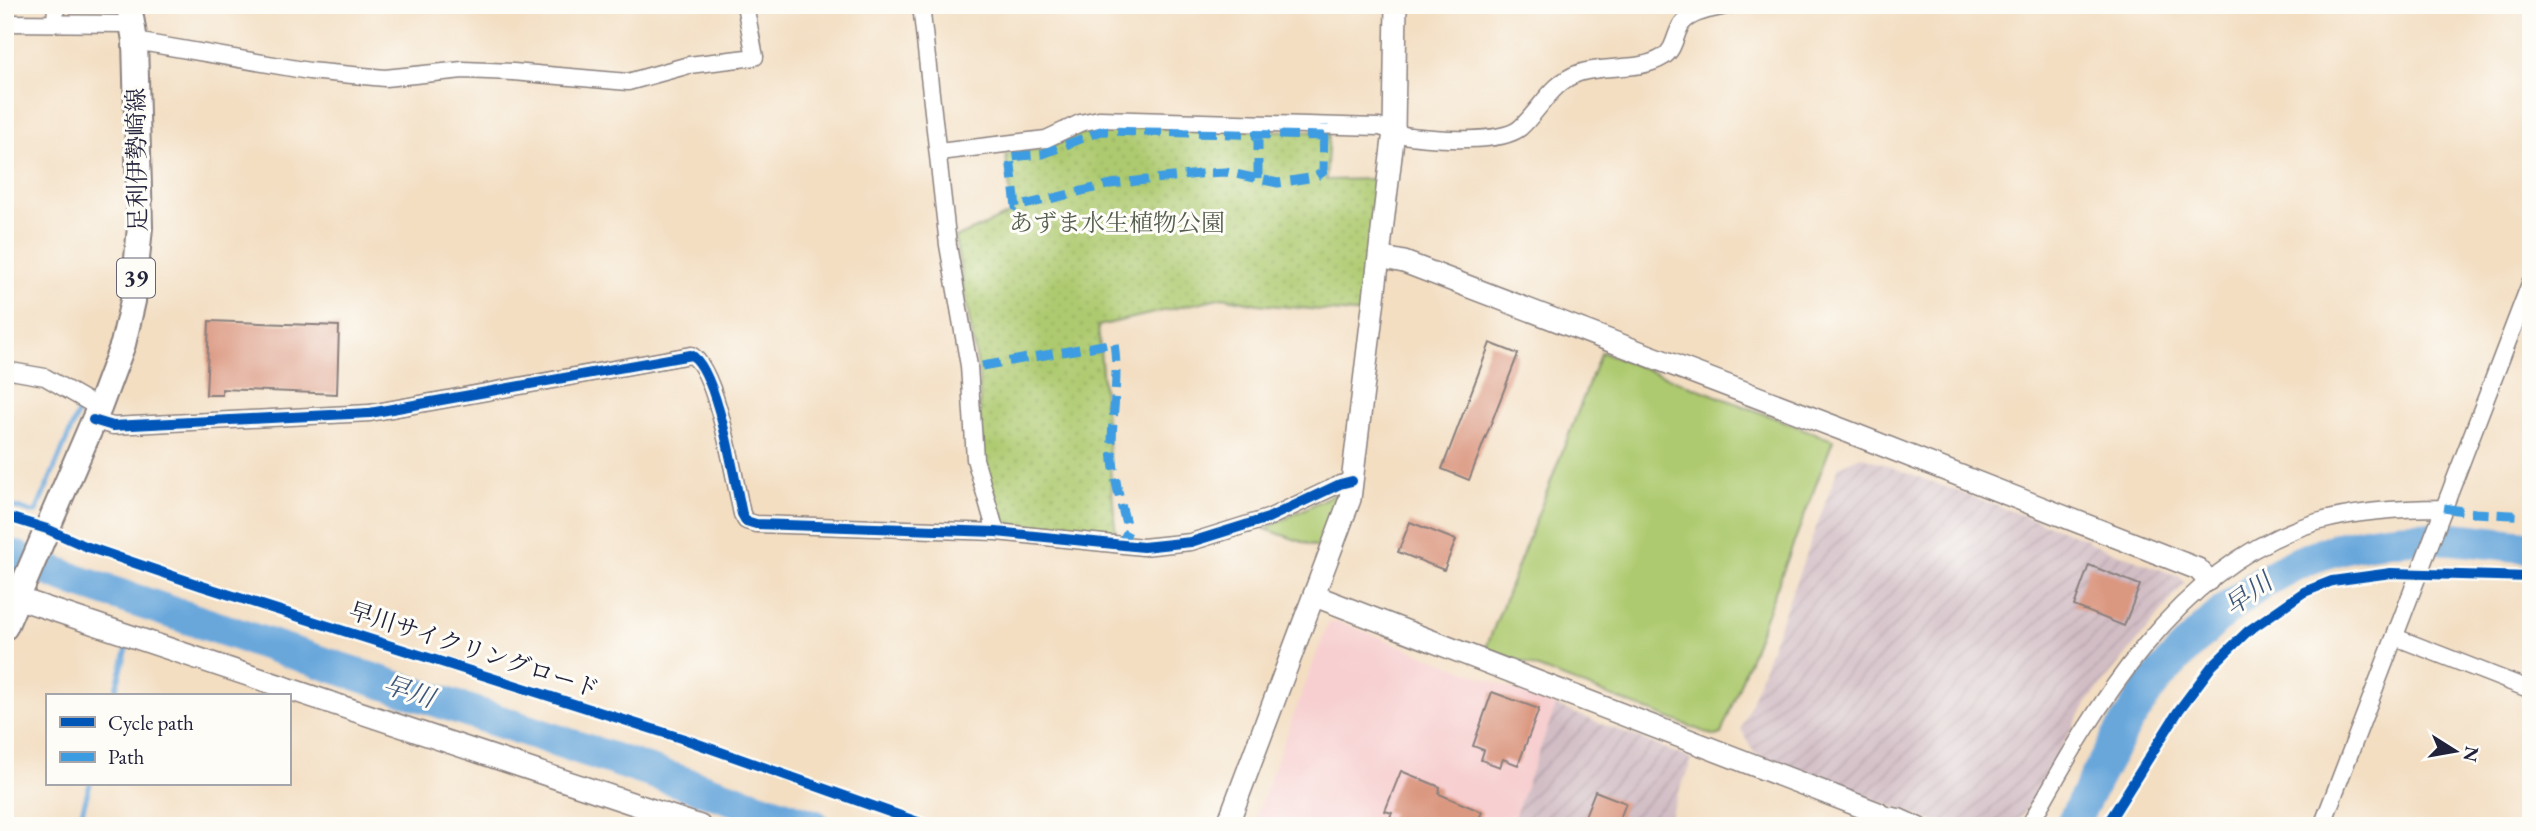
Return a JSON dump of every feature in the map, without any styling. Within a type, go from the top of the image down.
[{"type":"main road","name":"足利伊勢崎線","points":[[5,626],[15,593],[45,535],[96,414],[122,344],[133,301],[140,227],[131,24]]},
{"type":"street","points":[[55,23],[56,5]]},
{"type":"street","points":[[5,23],[131,24],[309,71],[372,77],[463,70],[628,82],[689,65],[755,57],[745,5]]},
{"type":"street","points":[[921,5],[948,245],[970,366],[975,459],[996,532]]},
{"type":"street","points":[[1227,826],[1347,509],[1394,131],[1396,5]]},
{"type":"street","points":[[939,152],[1045,139],[1080,122],[1099,119],[1379,127],[1407,136],[1488,139],[1512,133],[1521,127],[1557,86],[1575,74],[1649,63],[1661,58],[1671,50],[1683,13],[1702,12],[1730,5]]},
{"type":"street","points":[[1379,257],[1404,262],[1846,431],[2198,569],[2208,580]]},
{"type":"street","points":[[2322,826],[2531,281]]},
{"type":"street","points":[[5,370],[45,377],[113,426],[370,413],[691,355],[702,365],[717,404],[742,514],[746,521],[756,524],[996,532],[1143,547],[1191,542],[1268,518],[1352,481]]},
{"type":"street","points":[[2029,826],[2109,693],[2163,625],[2208,580],[2273,540],[2319,522],[2391,511],[2442,512]]},
{"type":"street","points":[[15,593],[668,821],[700,826]]},
{"type":"street","points":[[1315,596],[1878,813],[1899,817],[1919,826]]},
{"type":"street","points":[[2395,637],[2531,690]]},
{"type":"shaded area","points":[[1861,456],[2087,539],[2180,577],[2185,583],[2086,704],[2016,826],[1944,826],[1755,754],[1741,729],[1839,466]]},
{"type":"shaded area","points":[[1337,621],[1556,706],[1511,826],[1252,826],[1328,624]]},
{"type":"shaded area","points":[[1556,706],[1692,759],[1666,826],[1511,826]]},
{"type":"green space","name":"あずま水生植物公園","points":[[1100,126],[1329,132],[1326,180],[1378,179],[1363,314],[1258,304],[1223,297],[1098,326],[1116,537],[1005,523],[981,455],[979,374],[955,238],[1012,213],[1006,154],[1044,149]]},
{"type":"green space","points":[[1601,352],[1833,440],[1721,734],[1715,736],[1486,648]]},
{"type":"green space","points":[[1336,493],[1339,499],[1320,548],[1265,529]]},
{"type":"building","points":[[209,321],[339,326],[337,394],[222,389],[222,395],[206,395]]},
{"type":"building","points":[[1490,343],[1518,354],[1469,480],[1442,469]]},
{"type":"building","points":[[1410,522],[1456,540],[1444,570],[1398,552]]},
{"type":"building","points":[[2089,565],[2140,585],[2124,626],[2074,606]]},
{"type":"building","points":[[1492,692],[1539,709],[1518,765],[1503,759],[1500,767],[1481,760],[1484,750],[1473,746]]},
{"type":"building","points":[[1401,771],[1440,787],[1439,794],[1482,812],[1476,826],[1386,826],[1392,813],[1385,811]]},
{"type":"building","points":[[1595,791],[1626,803],[1617,826],[1581,826]]},
{"type":"waterway","points":[[5,504],[36,512],[80,408]]},
{"type":"waterway","name":"早川","points":[[2071,826],[2115,744],[2154,682],[2213,621],[2261,584],[2312,557],[2370,542],[2435,538],[2531,547]]},
{"type":"waterway","name":"早川","points":[[5,553],[77,581],[814,826]]},
{"type":"waterway","points":[[115,694],[127,648]]},
{"type":"waterway","points":[[78,826],[89,786]]},
{"type":"marked path","points":[[1324,125],[1323,172],[1315,177],[1278,183],[1226,172],[1207,173],[1111,184],[1016,207],[1010,157],[1043,154],[1101,131],[1324,136]]},
{"type":"marked path","points":[[1258,134],[1258,178]]},
{"type":"marked path","points":[[982,366],[1114,343],[1116,380],[1112,453],[1128,531],[1121,544]]},
{"type":"marked path","points":[[2444,508],[2475,513],[2531,516]]},
{"type":"cycle path","points":[[93,420],[113,426],[370,413],[691,355],[700,364],[717,403],[742,514],[746,521],[756,524],[996,532],[1143,547],[1191,542],[1268,518],[1352,481]]},
{"type":"cycle path","name":"早川サイクリングロード","points":[[5,516],[202,586],[684,739],[929,826]]},
{"type":"cycle path","points":[[2106,826],[2179,710],[2212,666],[2248,631],[2304,592],[2332,581],[2391,573],[2531,577]]}]
